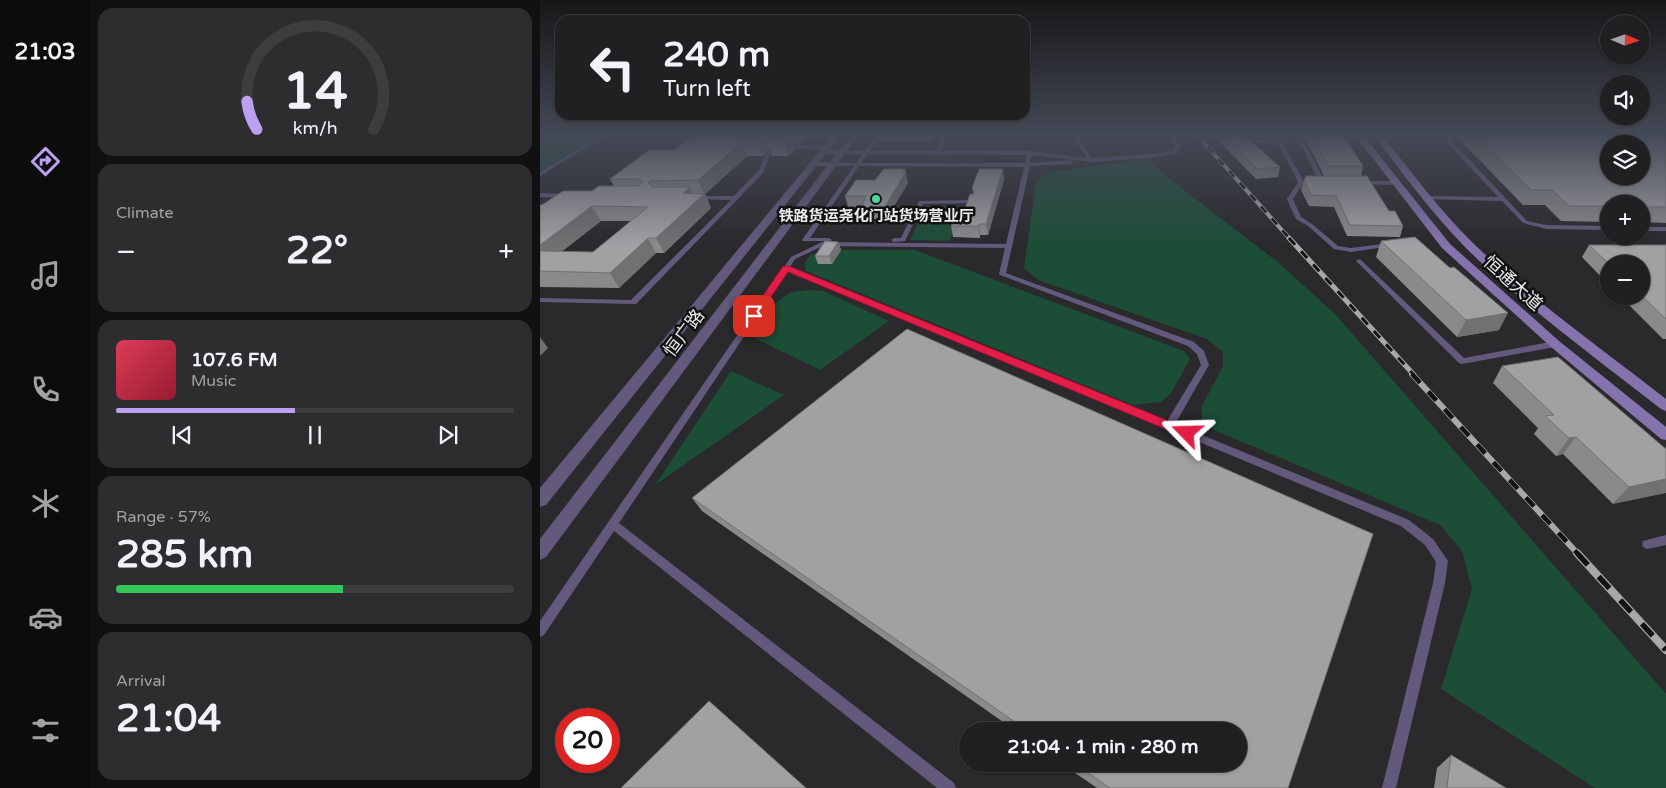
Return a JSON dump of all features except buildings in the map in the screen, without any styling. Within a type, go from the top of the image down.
[{"type":"main road","name":"恒通大道","points":[[1387,172],[1446,246],[1556,344],[1666,435]]},
{"type":"main road","name":"恒通大道","points":[[1408,172],[1469,245],[1495,269],[1527,297],[1666,406]]},
{"type":"street","name":"恒广路","points":[[540,500],[807,172]]},
{"type":"street","name":"恒广路","points":[[540,552],[825,172]]},
{"type":"lane","points":[[540,300],[633,302],[762,172]]},
{"type":"lane","points":[[852,172],[805,240],[903,240],[921,202],[972,202]]},
{"type":"lane","points":[[1025,172],[1002,274],[1190,344],[1201,353],[1205,365],[1168,426]]},
{"type":"lane","points":[[1301,172],[1308,182]]},
{"type":"lane","points":[[1317,172],[1322,182]]},
{"type":"lane","points":[[1478,172],[1525,222],[1546,227],[1600,228]]},
{"type":"lane","points":[[1331,182],[1308,182],[1290,199],[1298,218],[1310,225],[1336,248],[1351,250],[1398,244]]},
{"type":"lane","points":[[1350,183],[1396,183]]},
{"type":"lane","points":[[540,195],[578,196]]},
{"type":"lane","points":[[688,197],[736,198]]},
{"type":"lane","points":[[1429,198],[1504,199]]},
{"type":"lane","points":[[1650,229],[1666,229]]},
{"type":"lane","points":[[540,630],[793,258],[822,244],[1007,246]]},
{"type":"lane","points":[[1359,261],[1462,361],[1556,344]]},
{"type":"lane","points":[[786,268],[1405,523],[1430,542],[1442,561],[1439,583],[1389,788]]},
{"type":"lane","points":[[613,524],[949,788]]},
{"type":"lane","points":[[1647,544],[1666,540]]},
{"type":"green space","points":[[1054,172],[1161,172],[1279,263],[1336,315],[1666,694],[1666,788],[1595,788],[1441,689],[1472,589],[1462,551],[1440,525],[1214,430],[1202,421],[1202,406],[1223,366],[1223,352],[1207,339],[1038,280],[1024,268],[1036,184],[1042,176]]},
{"type":"green space","points":[[926,206],[957,206],[949,227],[956,227],[949,241],[910,240]]},
{"type":"green space","points":[[832,250],[915,250],[1184,351],[1190,359],[1171,393],[1161,402],[1133,405],[806,271],[805,263],[810,255]]},
{"type":"green space","points":[[823,291],[889,321],[820,370],[750,336],[766,313],[782,298],[792,292]]},
{"type":"green space","points":[[731,371],[784,395],[655,485]]},
{"type":"railway","points":[[1230,172],[1290,239]]},
{"type":"railway","points":[[1289,238],[1414,375]]},
{"type":"railway","points":[[1412,374],[1578,554]]},
{"type":"railway","points":[[1577,553],[1666,650]]},
{"type":"place","name":"铁路货运尧化门站货场营业厅","points":[[876,199]]},
{"type":"route","points":[[754,316],[786,268],[1187,433]]}]
